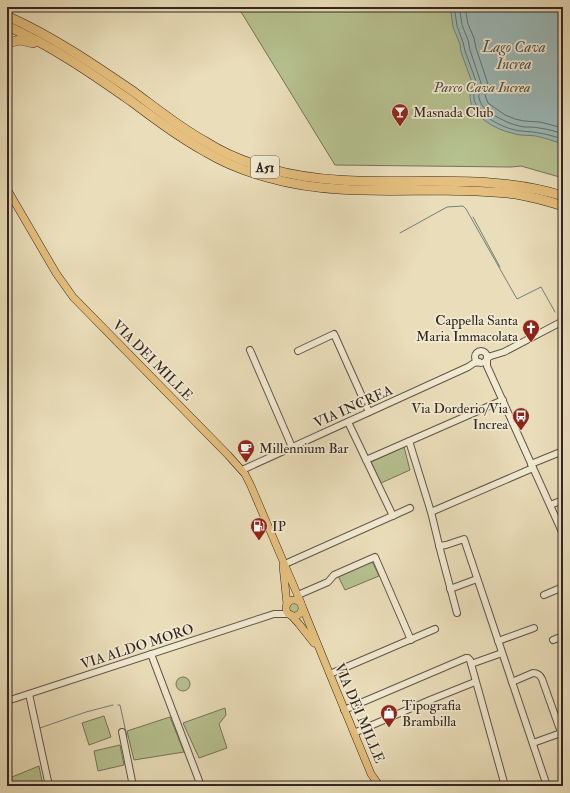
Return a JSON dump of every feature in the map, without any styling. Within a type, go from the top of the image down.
[{"type":"highway","name":"A51","points":[[7,16],[39,32],[89,61],[205,142],[234,156],[268,168],[308,177],[347,180],[475,182],[504,184],[533,188],[563,196]]},
{"type":"highway","name":"A51","points":[[7,26],[49,47],[88,71],[201,150],[228,163],[264,177],[302,185],[337,189],[468,190],[496,192],[532,197],[563,206]]},
{"type":"highway","points":[[7,43],[20,40],[49,47]]},
{"type":"main road","name":"VIA DEI MILLE","points":[[7,189],[56,273],[73,297],[242,470],[285,564],[344,710],[377,786]]},
{"type":"main road","name":"VIA DEI MILLE","points":[[278,549],[284,571],[287,604]]},
{"type":"main road","points":[[294,599],[302,604],[303,608],[301,613],[296,616],[290,614],[287,610],[287,604],[289,601],[294,599]]},
{"type":"main road","name":"VIA DEI MILLE","points":[[290,614],[310,638],[324,660]]},
{"type":"street","name":"VIA INCREA","points":[[242,470],[483,360],[504,352],[563,321]]},
{"type":"street","points":[[298,351],[334,334],[369,412]]},
{"type":"street","points":[[250,350],[292,447]]},
{"type":"street","points":[[483,360],[503,400],[563,534]]},
{"type":"street","points":[[366,460],[503,400]]},
{"type":"street","points":[[348,422],[393,516]]},
{"type":"street","points":[[409,441],[431,512],[457,613]]},
{"type":"street","points":[[431,512],[563,451]]},
{"type":"street","points":[[550,505],[563,500]]},
{"type":"street","points":[[285,564],[410,508]]},
{"type":"street","points":[[439,546],[464,539],[547,786]]},
{"type":"street","points":[[298,595],[328,582],[334,576],[375,557],[411,640]]},
{"type":"street","points":[[450,588],[477,579]]},
{"type":"street","points":[[544,595],[563,587]]},
{"type":"street","name":"VIA ALDO MORO","points":[[274,614],[287,604]]},
{"type":"street","name":"VIA ALDO MORO","points":[[7,701],[274,614],[290,614]]},
{"type":"street","points":[[498,641],[534,628]]},
{"type":"street","points":[[330,674],[435,629]]},
{"type":"street","points":[[553,640],[563,636]]},
{"type":"street","points":[[471,664],[502,653]]},
{"type":"street","points":[[151,654],[201,786]]},
{"type":"street","points":[[344,710],[466,658],[469,659],[505,786]]},
{"type":"street","points":[[512,682],[533,673],[540,675],[562,736],[533,743]]},
{"type":"street","points":[[354,733],[475,682]]},
{"type":"street","points":[[28,694],[49,786]]},
{"type":"street","points":[[122,732],[133,786]]},
{"type":"green space","name":"Parco Cava Increa","points":[[238,7],[563,7],[563,178],[521,166],[335,165]]},
{"type":"green space","points":[[404,447],[410,470],[381,483],[371,462]]},
{"type":"green space","points":[[372,561],[379,576],[345,590],[338,576]]},
{"type":"green space","points":[[294,602],[298,604],[300,608],[298,612],[294,614],[290,612],[288,608],[290,604]]},
{"type":"green space","points":[[183,677],[188,679],[190,684],[188,689],[183,691],[178,689],[176,684],[178,679]]},
{"type":"green space","points":[[225,708],[226,715],[219,724],[227,748],[199,758],[183,723]]},
{"type":"green space","points":[[104,716],[111,737],[89,745],[82,723]]},
{"type":"green space","points":[[170,717],[184,752],[134,760],[127,731]]},
{"type":"green space","points":[[120,745],[124,765],[98,771],[94,751]]},
{"type":"green space","points":[[39,766],[43,786],[7,786],[7,779]]},
{"type":"water","name":"Lago Cava Increa","points":[[449,7],[561,7],[563,11],[563,144],[536,136],[518,135],[504,131],[487,122],[474,110],[470,94],[473,85],[453,27]]},
{"type":"waterway","points":[[400,233],[447,207],[463,206],[517,299],[541,287],[555,312]]},
{"type":"waterway","points":[[473,217],[500,267]]},
{"type":"waterway","points":[[40,728],[86,712],[113,705]]},
{"type":"waterway","points":[[118,705],[120,705],[127,737]]},
{"type":"place","name":"Masnada Club","points":[[400,127]]},
{"type":"place","name":"Cappella Santa Maria Immacolata","points":[[531,343]]},
{"type":"place","name":"Via Dorderio/Via Increa","points":[[521,431]]},
{"type":"place","name":"Millennium Bar","points":[[246,463]]},
{"type":"place","name":"IP","points":[[259,541]]},
{"type":"place","name":"Tipografia Brambilla","points":[[389,728]]}]
